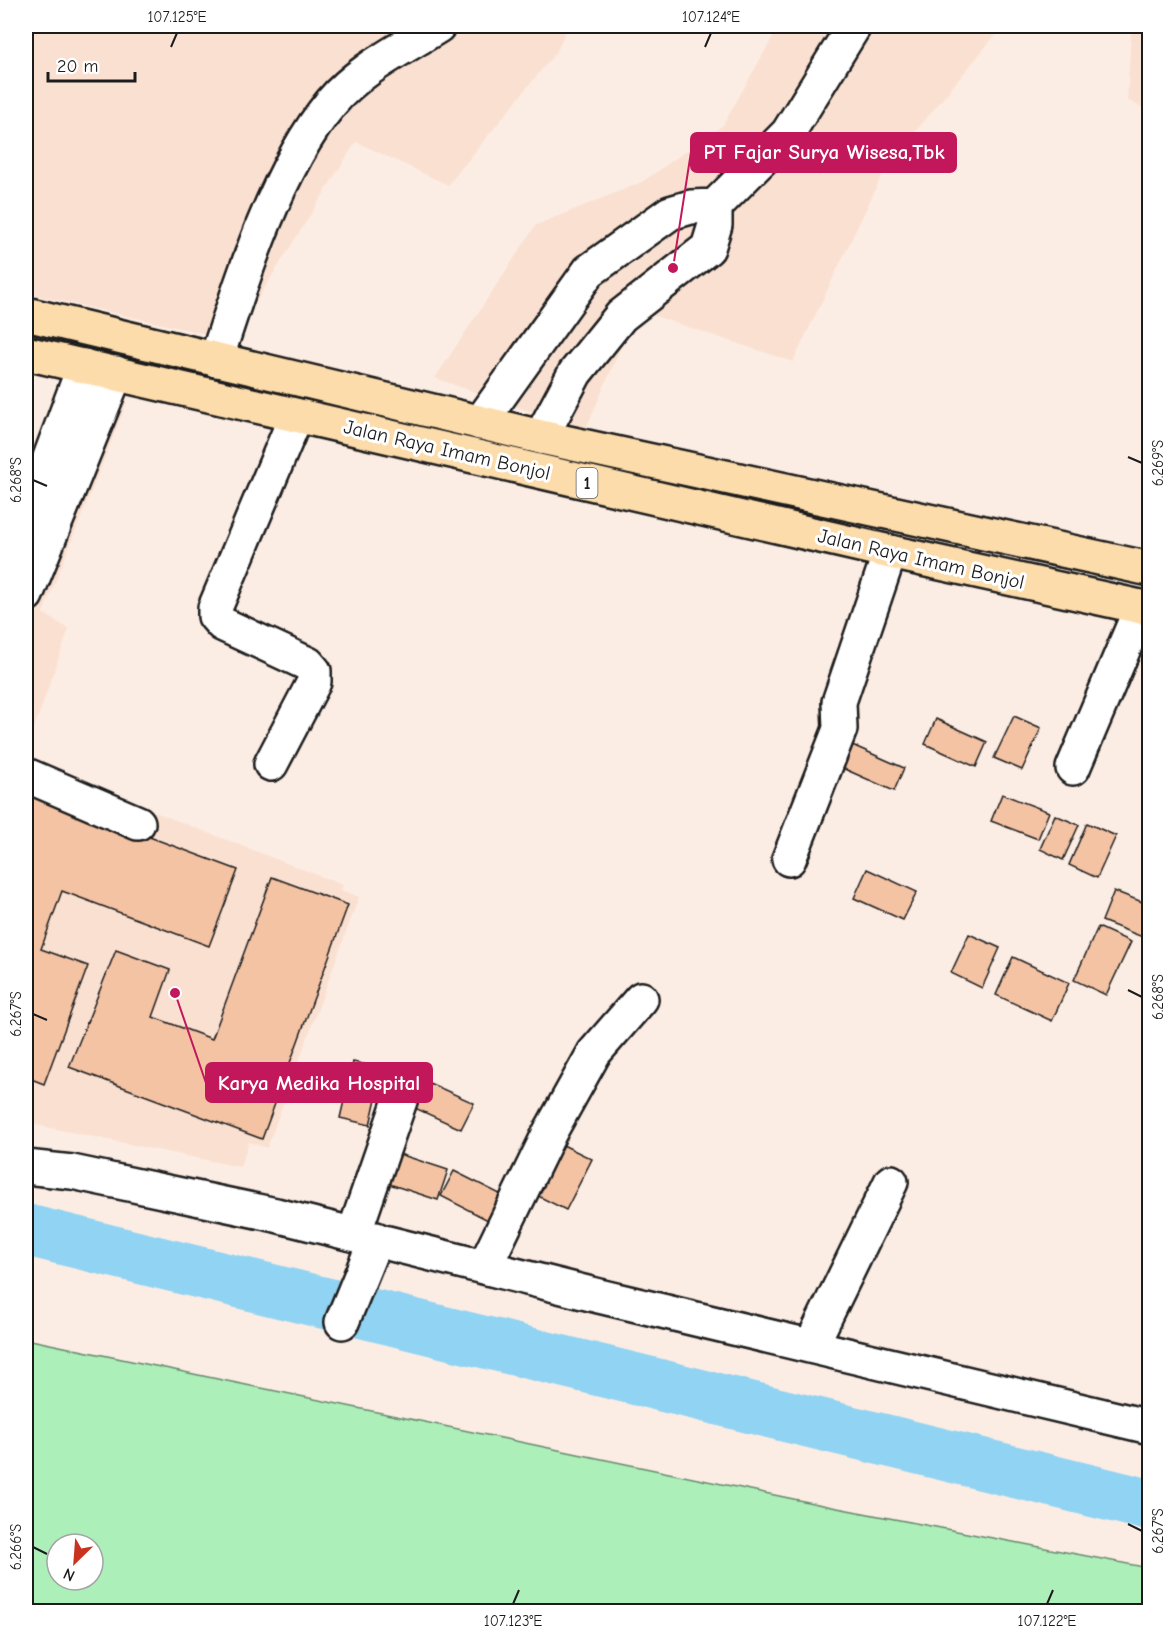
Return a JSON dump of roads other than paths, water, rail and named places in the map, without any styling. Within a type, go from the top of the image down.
[{"type":"highway","name":"Jalan Raya Imam Bonjol","points":[[26,314],[541,437],[1149,569]]},
{"type":"highway","name":"Jalan Raya Imam Bonjol","points":[[26,353],[1145,609]]},
{"type":"highway","points":[[493,426],[498,462]]},
{"type":"street","points":[[216,360],[233,309],[275,202],[305,140],[331,102],[361,75],[438,26]]},
{"type":"street","points":[[493,426],[589,271],[670,213],[691,207],[714,206],[788,133],[854,26]]},
{"type":"street","points":[[541,437],[575,373],[621,316],[708,248],[715,225],[714,206]]},
{"type":"street","points":[[26,522],[84,366]]},
{"type":"street","points":[[26,595],[116,373]]},
{"type":"street","points":[[271,764],[314,682],[314,671],[308,664],[222,624],[215,616],[215,608],[296,416]]},
{"type":"street","points":[[789,859],[840,729],[839,702],[890,552]]},
{"type":"street","points":[[1073,768],[1145,609]]},
{"type":"street","points":[[26,775],[138,823]]},
{"type":"street","points":[[485,1266],[550,1132],[594,1053],[641,999]]},
{"type":"street","points":[[342,1319],[357,1284],[365,1237],[404,1089]]},
{"type":"street","points":[[26,1167],[72,1172],[365,1237],[811,1346],[1148,1421]]},
{"type":"street","points":[[811,1346],[891,1182]]},
{"type":"waterway","points":[[26,1230],[1150,1505]]},
{"type":"place","name":"PT Fajar Surya Wisesa,Tbk","points":[[673,268]]},
{"type":"place","name":"Karya Medika Hospital","points":[[175,993]]}]
